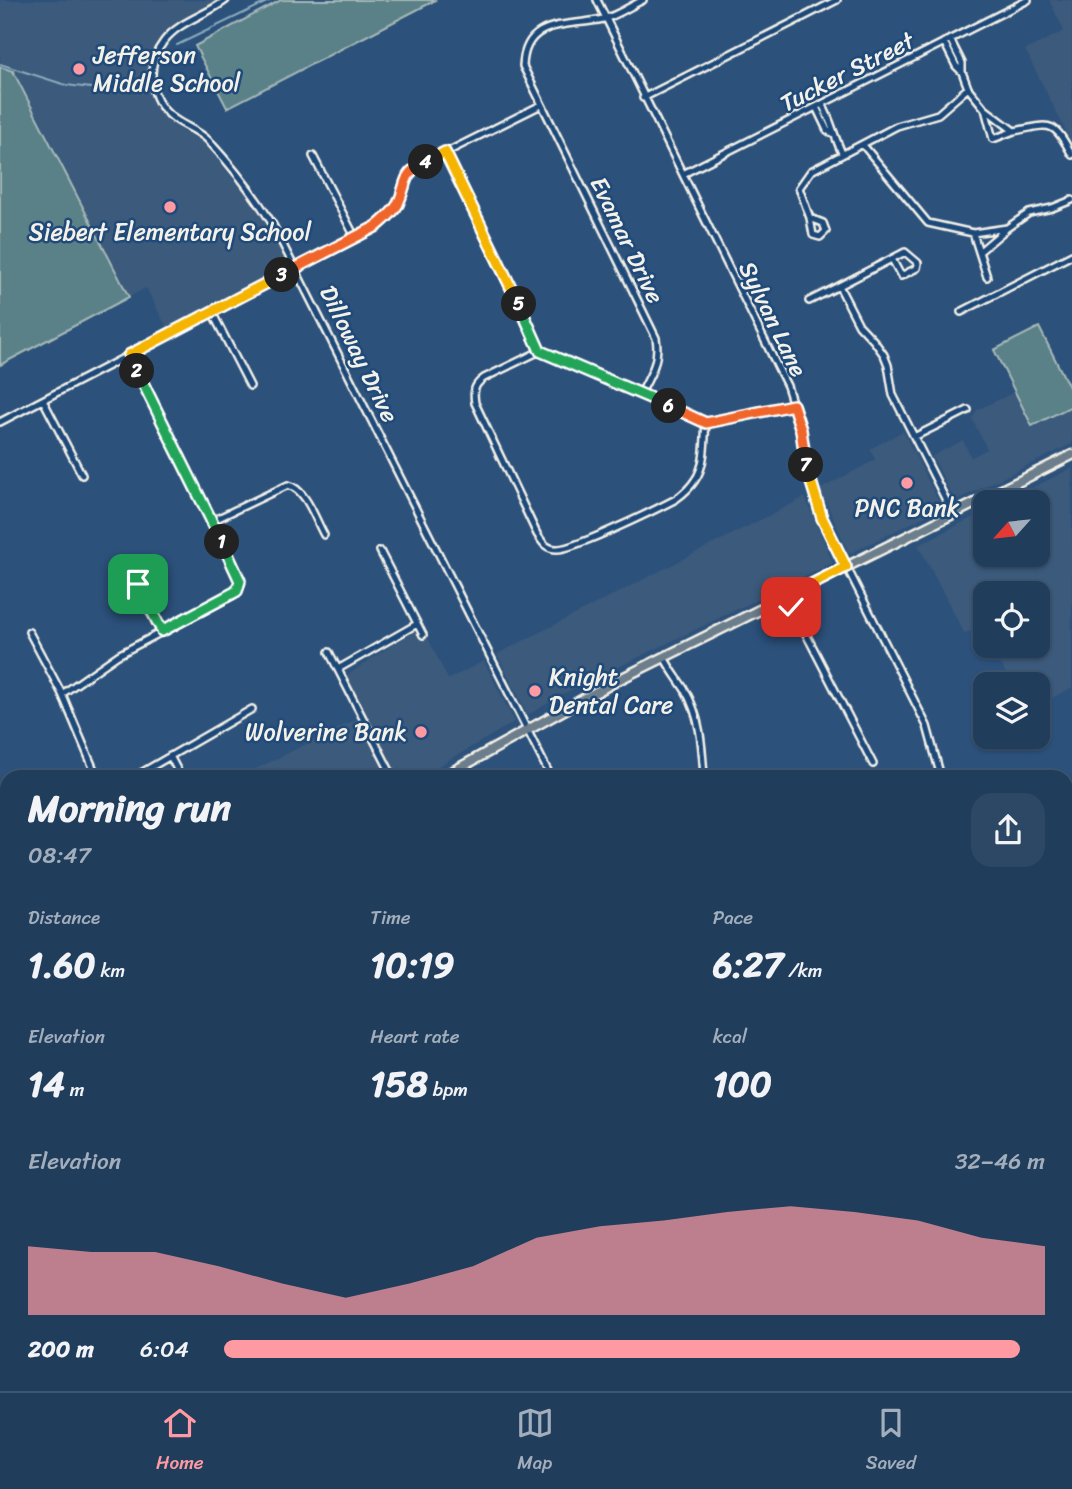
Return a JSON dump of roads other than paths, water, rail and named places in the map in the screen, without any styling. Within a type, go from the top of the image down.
[{"type":"main road","points":[[455,770],[526,729],[664,657],[1072,455]]},
{"type":"street","name":"Dilloway Drive","points":[[226,0],[173,31],[163,41],[155,56],[151,76],[159,104],[169,115],[203,135],[269,217],[547,770]]},
{"type":"street","name":"Sylvan Lane","points":[[597,0],[787,386],[813,493],[822,518],[927,726],[939,770]]},
{"type":"street","name":"Evamar Drive","points":[[641,393],[656,362],[656,338],[523,66],[524,51],[528,41],[536,33],[606,19],[643,0]]},
{"type":"street","points":[[643,98],[837,0]]},
{"type":"street","name":"Tucker Street","points":[[683,174],[1028,0]]},
{"type":"street","points":[[947,41],[962,63],[962,72],[968,88],[985,109],[1014,131]]},
{"type":"street","points":[[810,218],[799,188],[811,171],[897,126],[938,114],[968,88]]},
{"type":"street","points":[[0,422],[377,226],[397,205],[407,174],[413,169],[541,105]]},
{"type":"street","points":[[819,105],[834,128],[834,135],[842,153]]},
{"type":"street","points":[[985,109],[993,139],[1014,131],[1048,125],[1056,130],[1072,155]]},
{"type":"street","points":[[863,145],[928,223],[973,233],[1007,228]]},
{"type":"street","points":[[445,152],[540,351],[706,423],[793,405]]},
{"type":"street","points":[[313,156],[355,237]]},
{"type":"street","points":[[979,252],[1029,213],[1072,200]]},
{"type":"street","points":[[973,233],[987,277]]},
{"type":"street","points":[[809,301],[892,259],[905,253],[918,263],[917,268],[901,276],[892,259]]},
{"type":"street","points":[[961,312],[1072,255]]},
{"type":"street","points":[[839,286],[859,326],[884,355],[893,395],[953,514]]},
{"type":"street","points":[[212,312],[250,386]]},
{"type":"street","points":[[540,351],[484,378],[476,383],[473,392],[475,403],[537,534],[549,548],[565,549],[636,518],[688,490],[703,463],[706,423]]},
{"type":"street","points":[[62,694],[118,655],[232,595],[239,587],[240,581],[129,355]]},
{"type":"street","points":[[43,400],[82,475]]},
{"type":"street","points":[[914,437],[968,410]]},
{"type":"street","points":[[212,522],[288,485],[295,486],[302,494],[324,535]]},
{"type":"street","points":[[380,551],[423,635]]},
{"type":"street","points":[[138,584],[162,631]]},
{"type":"street","points":[[787,597],[873,764]]},
{"type":"street","points":[[338,670],[417,624]]},
{"type":"street","points":[[29,632],[62,694],[94,770]]},
{"type":"street","points":[[330,652],[389,770]]},
{"type":"street","points":[[664,657],[696,714],[702,741],[704,770]]},
{"type":"street","points":[[147,770],[253,709]]},
{"type":"street","points":[[170,757],[177,770]]},
{"type":"waterway","points":[[177,45],[271,0]]},
{"type":"waterway","points":[[0,64],[66,85],[91,88]]},
{"type":"place","name":"Jefferson Middle School","points":[[79,69]]},
{"type":"place","name":"Siebert Elementary School","points":[[170,207]]},
{"type":"place","name":"PNC Bank","points":[[907,483]]},
{"type":"place","name":"Knight Dental Care","points":[[535,691]]},
{"type":"place","name":"Wolverine Bank","points":[[421,732]]}]
